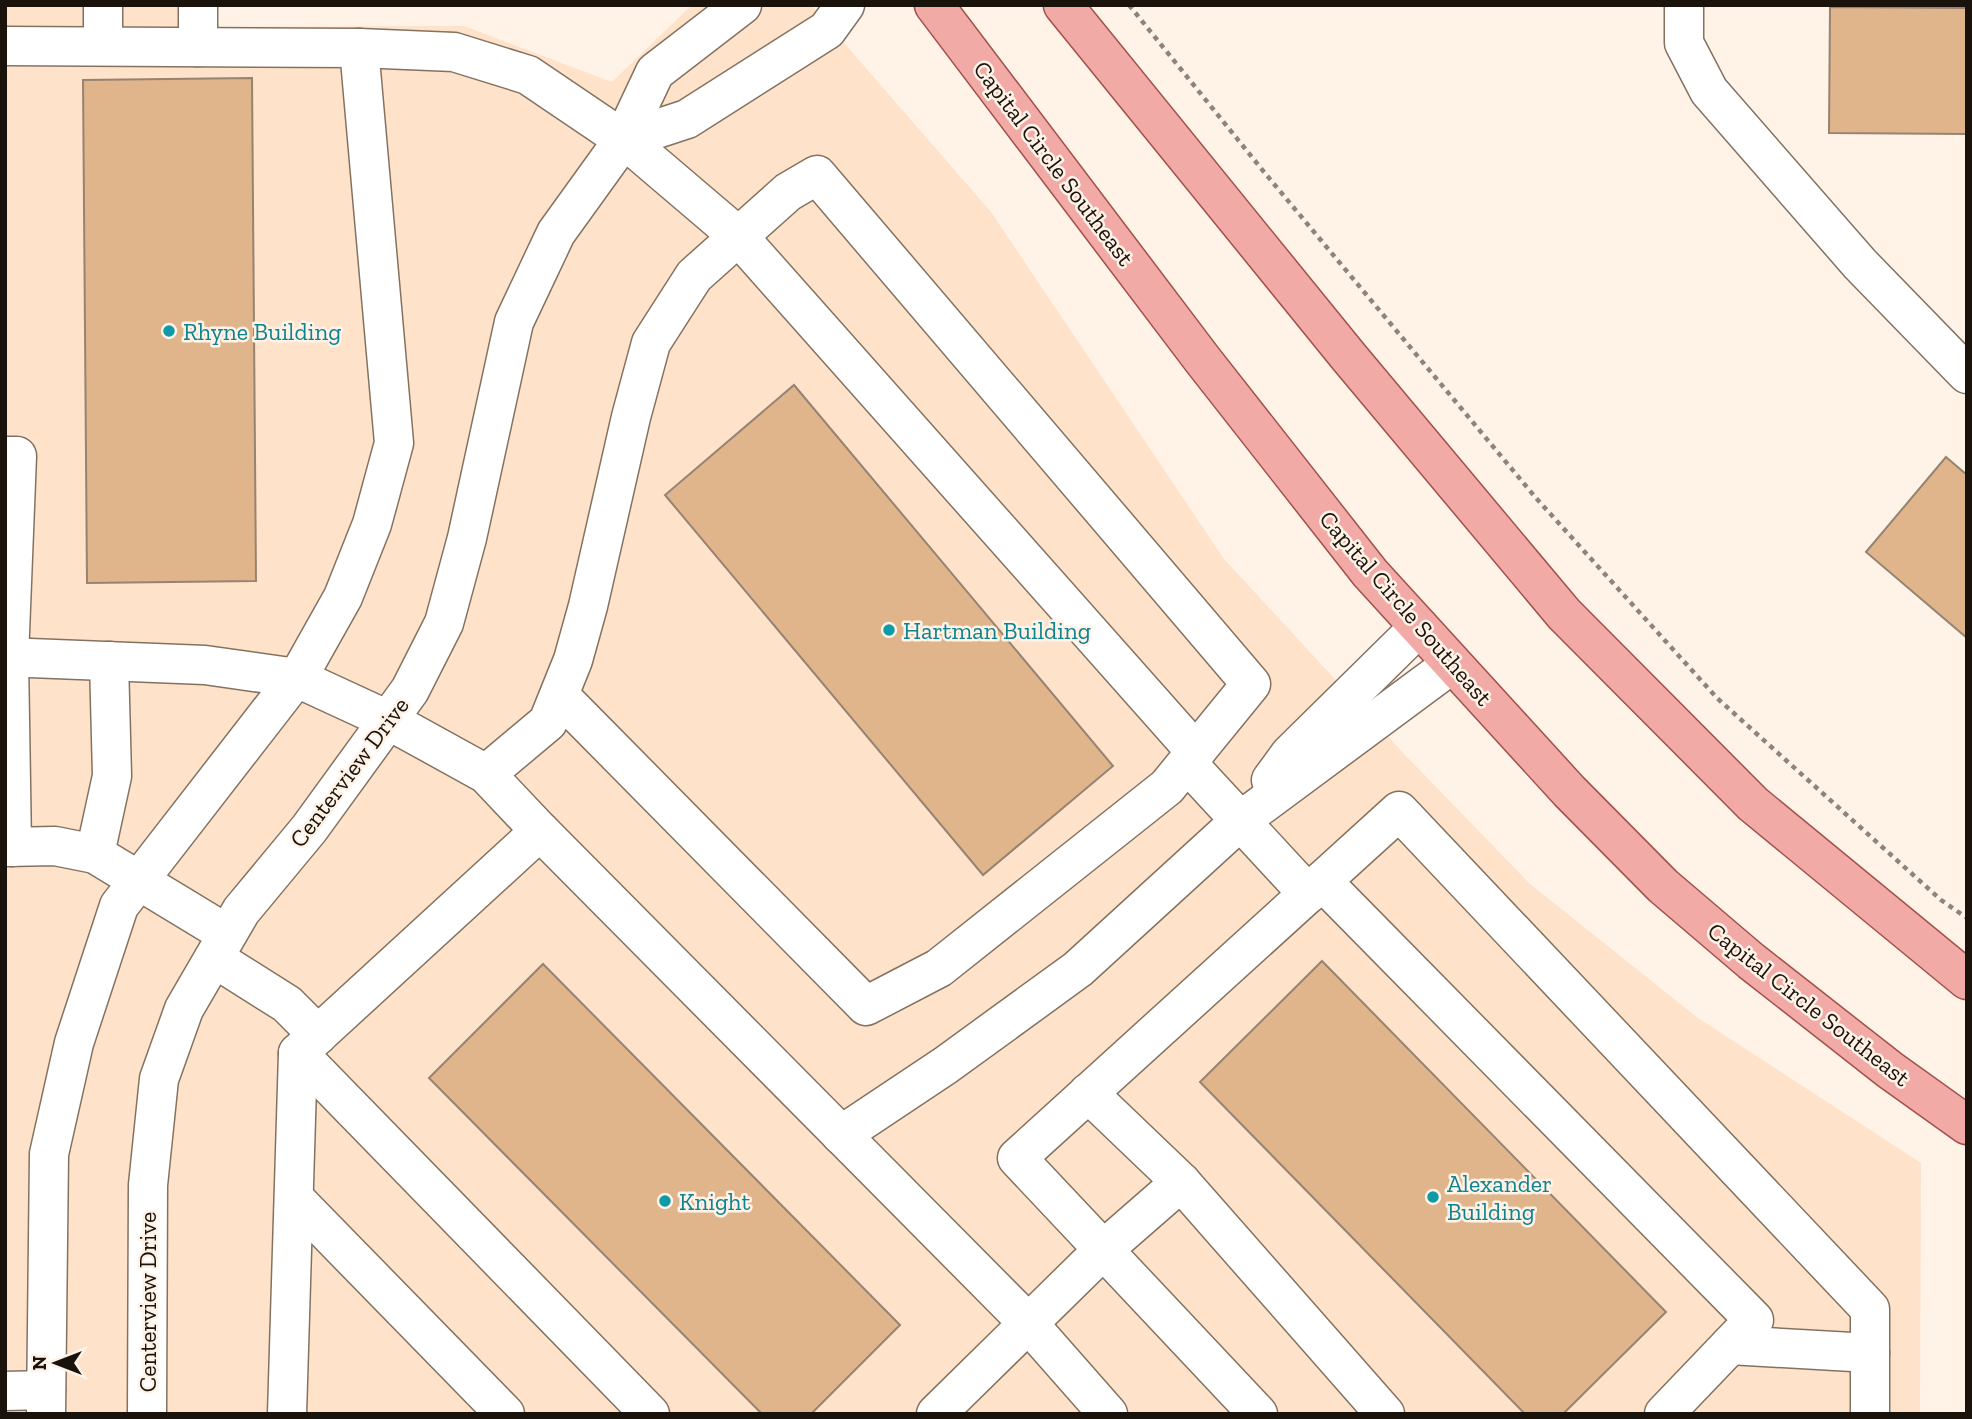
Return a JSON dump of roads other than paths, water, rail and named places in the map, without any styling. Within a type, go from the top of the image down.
[{"type":"main road","name":"Capital Circle Southeast","points":[[934,5],[1370,573],[1569,791],[1662,886],[1751,961],[1967,1125]]},
{"type":"main road","points":[[1063,5],[1348,356],[1564,614],[1753,804],[1967,980]]},
{"type":"street","points":[[103,5],[103,46]]},
{"type":"street","points":[[198,5],[198,47]]},
{"type":"street","name":"Centerview Drive","points":[[147,1414],[148,1185],[159,1079],[184,1009],[241,911],[309,829],[410,690],[444,623],[467,538],[514,322],[556,233],[623,140],[655,72],[742,5]]},
{"type":"street","points":[[623,140],[687,119],[827,30],[845,5]]},
{"type":"street","points":[[1684,5],[1684,43],[1709,91],[1860,264],[1967,374]]},
{"type":"street","points":[[5,46],[359,48],[454,52],[528,75],[623,140],[738,236],[1191,757],[1240,821],[1315,887],[1754,1320],[1664,1414]]},
{"type":"street","points":[[5,1391],[46,1402],[49,1154],[78,1031],[119,906],[297,678],[343,597],[372,524],[394,443],[359,48]]},
{"type":"street","points":[[486,774],[548,722],[573,660],[650,343],[694,276],[788,192],[817,176],[1251,684],[1167,787],[939,968],[866,1006],[559,695]]},
{"type":"street","points":[[5,456],[17,456],[9,554],[8,847],[55,846],[95,854],[139,881],[221,946],[287,1004],[308,1044],[650,1414]]},
{"type":"street","points":[[1240,821],[1290,754],[1419,627]]},
{"type":"street","points":[[7,658],[205,665],[297,678],[388,720],[486,774],[1028,1323],[1108,1414]]},
{"type":"street","points":[[95,854],[112,776],[109,661]]},
{"type":"street","points":[[841,1135],[946,1065],[1078,969],[1240,821],[1452,664]]},
{"type":"street","points":[[1258,1414],[1017,1158],[1399,811],[1870,1309],[1870,1414]]},
{"type":"street","points":[[287,1414],[294,1198],[308,1044],[540,831]]},
{"type":"street","points":[[1088,1093],[1181,1182],[1385,1414]]},
{"type":"street","points":[[936,1414],[1103,1250],[1181,1182]]},
{"type":"street","points":[[294,1198],[505,1414]]},
{"type":"street","points":[[1730,1345],[1870,1353]]},
{"type":"place","name":"Rhyne Building","points":[[169,331]]},
{"type":"place","name":"Hartman Building","points":[[889,630]]},
{"type":"place","name":"Alexander Building","points":[[1433,1197]]},
{"type":"place","name":"Knight","points":[[665,1201]]}]
